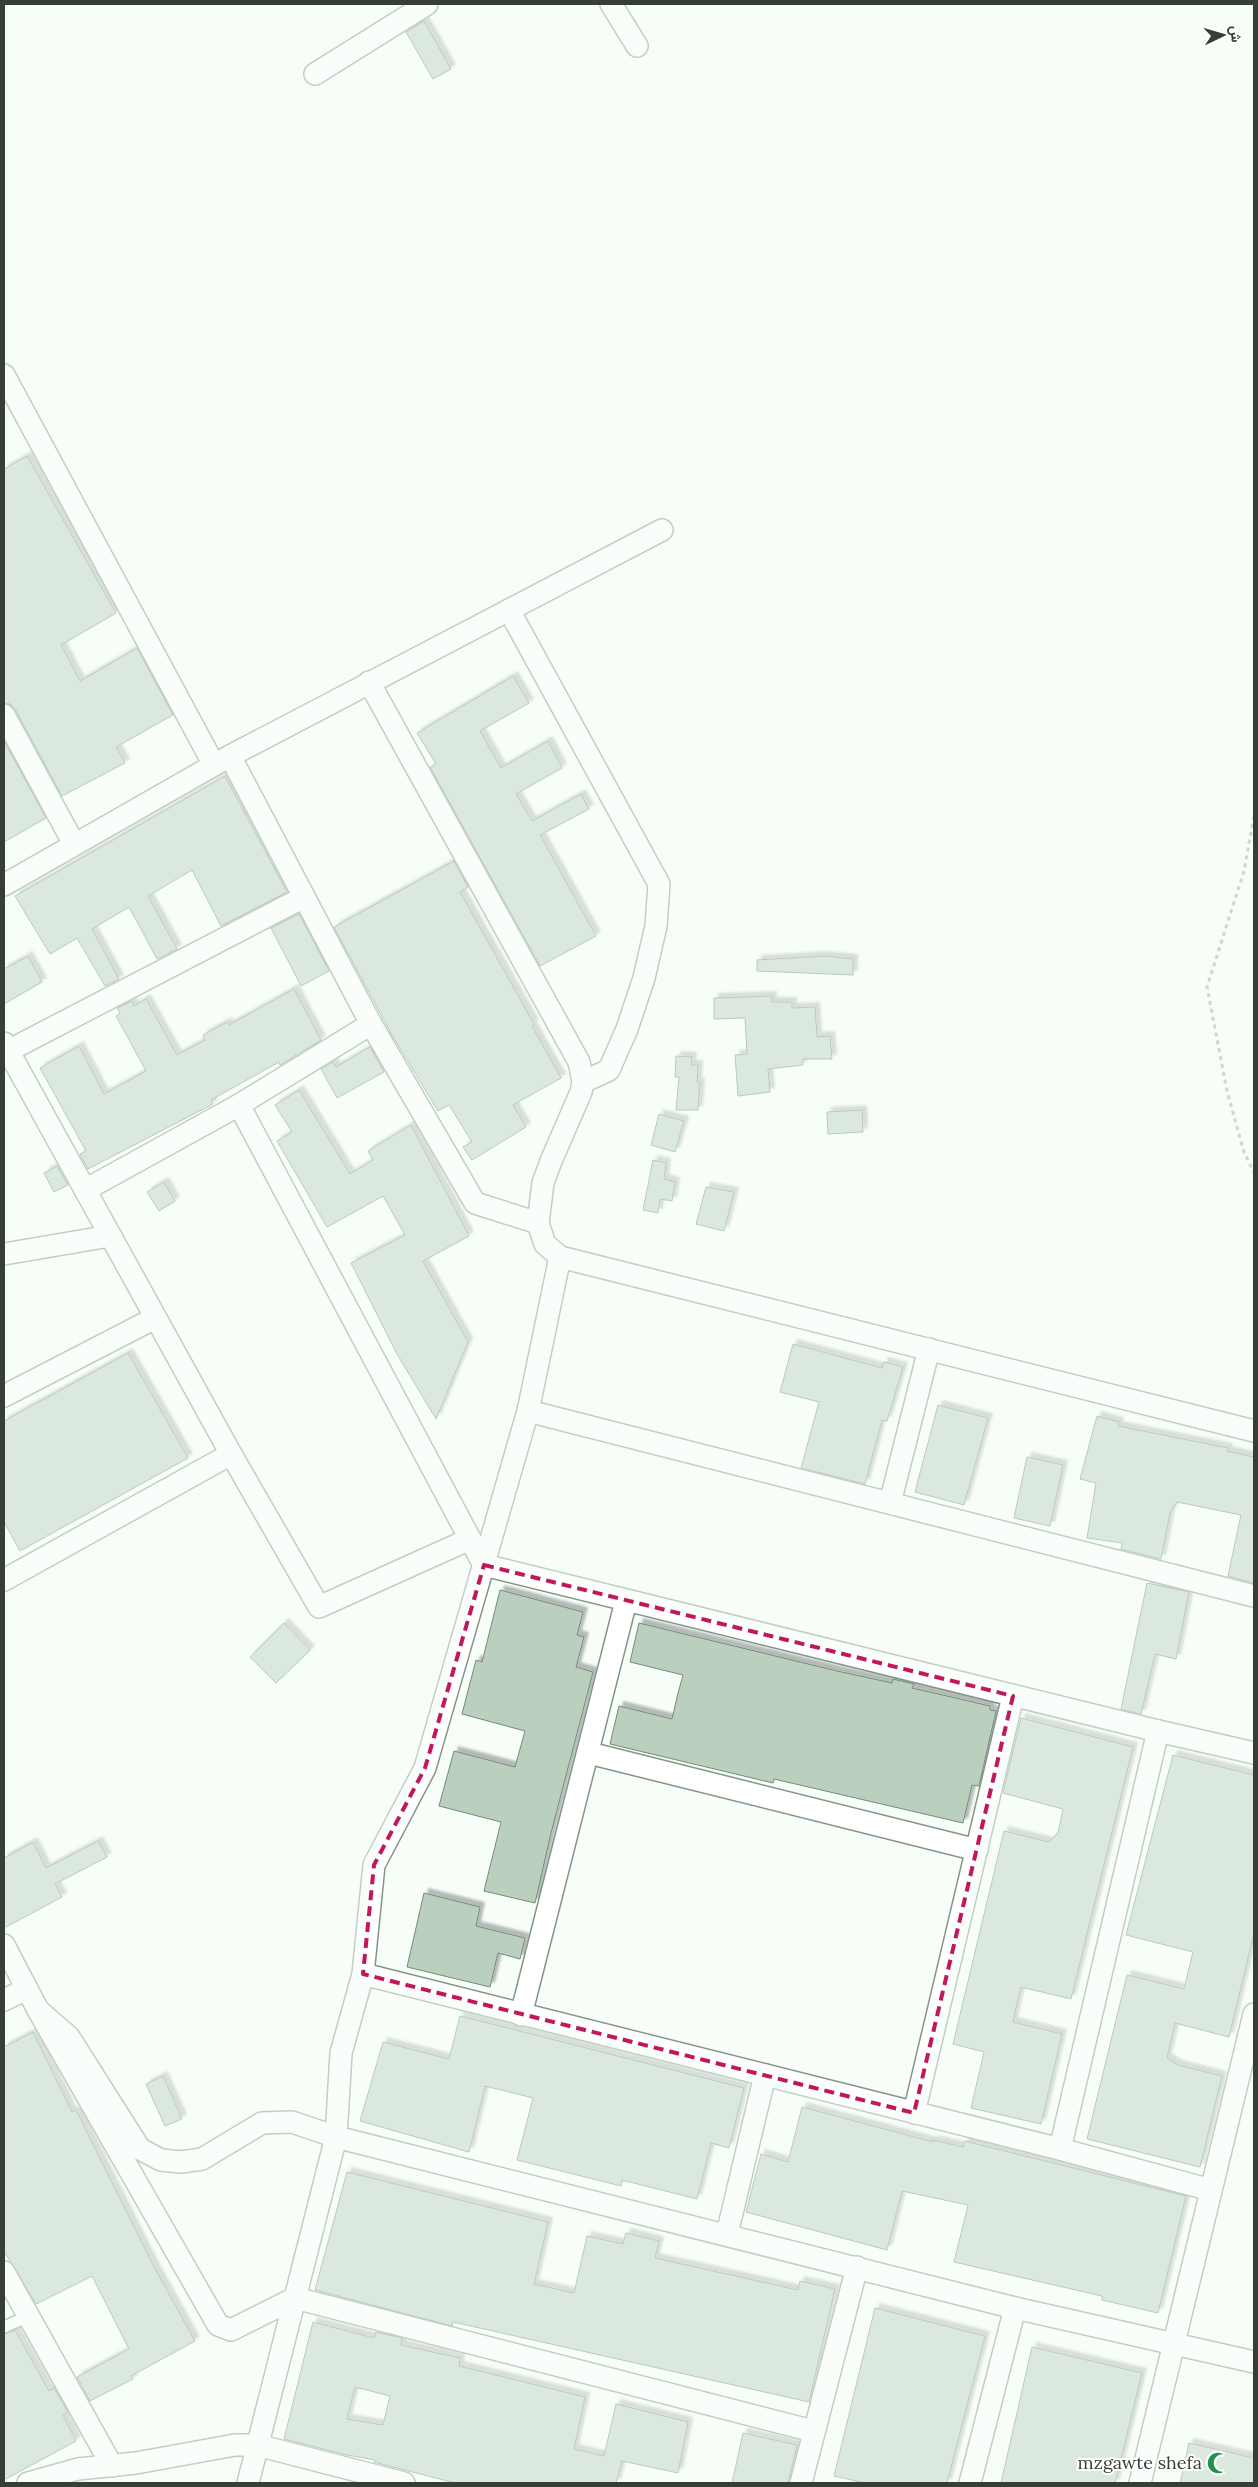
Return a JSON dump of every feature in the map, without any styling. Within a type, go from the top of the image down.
[{"type":"street","points":[[315,74],[427,4]]},
{"type":"street","points":[[611,4],[636,46]]},
{"type":"street","points":[[4,375],[222,760],[304,897],[371,1024],[475,1203],[538,1223]]},
{"type":"street","points":[[4,885],[222,760],[662,530]]},
{"type":"street","points":[[509,610],[658,884],[656,926],[644,978],[627,1029],[609,1070],[583,1082]]},
{"type":"street","points":[[369,682],[579,1062],[583,1082],[581,1092],[543,1183],[538,1223],[545,1244],[560,1257],[1254,1431]]},
{"type":"street","points":[[4,715],[74,844]]},
{"type":"street","points":[[304,897],[6,1047],[230,1454],[320,1606],[470,1539]]},
{"type":"street","points":[[85,1190],[239,1105],[371,1024]]},
{"type":"street","points":[[239,1105],[484,1565],[1158,1732],[1254,1753]]},
{"type":"street","points":[[4,1254],[110,1236]]},
{"type":"street","points":[[248,2483],[336,2137],[341,2054],[363,1974],[374,1864],[425,1768],[528,1411],[560,1257]]},
{"type":"street","points":[[4,1396],[155,1318]]},
{"type":"street","points":[[890,1503],[929,1349]]},
{"type":"street","points":[[528,1411],[1254,1596]]},
{"type":"street","points":[[4,1580],[230,1454]]},
{"type":"street","points":[[521,2015],[589,1753],[626,1601]]},
{"type":"street","points":[[914,2113],[1013,1696]]},
{"type":"street","points":[[1060,2149],[1158,1732]]},
{"type":"street","points":[[589,1753],[976,1850]]},
{"type":"street","points":[[4,1945],[38,2010],[218,2324],[231,2330],[295,2298],[813,2431]]},
{"type":"street","points":[[363,1974],[1060,2149],[1211,2190]]},
{"type":"street","points":[[4,2000],[27,1989]]},
{"type":"street","points":[[38,2010],[69,2037],[140,2149],[162,2160],[181,2162],[202,2159],[262,2123],[292,2122],[336,2137],[1015,2308],[1254,2362]]},
{"type":"street","points":[[1140,2483],[1254,2014]]},
{"type":"street","points":[[727,2234],[765,2075]]},
{"type":"street","points":[[801,2483],[857,2267]]},
{"type":"street","points":[[4,2272],[112,2466]]},
{"type":"street","points":[[970,2483],[1015,2308]]},
{"type":"street","points":[[28,2483],[78,2469],[112,2466],[234,2445],[257,2445],[404,2483]]},
{"type":"lane","points":[[4,2327],[29,2316]]},
{"type":"path","points":[[1254,816],[1244,871],[1207,987],[1227,1091],[1244,1152],[1254,1173]]},
{"type":"highlighted area","points":[[484,1565],[1013,1696],[914,2113],[363,1974],[374,1865],[425,1768]]},
{"type":"building","points":[[424,21],[451,69],[433,79],[406,32]]},
{"type":"building","points":[[27,456],[116,613],[61,645],[80,681],[137,648],[173,715],[116,747],[125,763],[62,796],[15,709],[10,704],[4,703],[4,469]]},
{"type":"building","points":[[513,676],[529,703],[480,731],[501,768],[548,741],[562,768],[516,794],[532,821],[581,794],[589,809],[540,835],[596,936],[540,966],[430,767],[436,764],[417,733]]},
{"type":"building","points":[[4,741],[46,818],[4,842]]},
{"type":"building","points":[[225,776],[287,892],[221,926],[192,870],[148,896],[177,949],[157,959],[129,907],[92,929],[119,979],[105,986],[77,938],[50,954],[15,896]]},
{"type":"building","points":[[454,861],[468,887],[460,892],[534,1024],[532,1026],[561,1078],[513,1105],[526,1127],[472,1160],[463,1147],[472,1142],[449,1105],[438,1111],[392,1035],[334,927]]},
{"type":"building","points":[[299,914],[329,971],[301,986],[271,928]]},
{"type":"building","points":[[28,956],[42,982],[4,1004],[4,969]]},
{"type":"building","points":[[825,956],[853,959],[853,975],[757,971],[757,960]]},
{"type":"building","points":[[294,989],[321,1040],[280,1065],[279,1062],[211,1100],[213,1104],[88,1169],[80,1154],[86,1151],[40,1068],[79,1046],[104,1094],[146,1071],[116,1016],[120,1013],[117,1008],[132,1001],[134,1006],[146,999],[177,1055],[205,1040],[203,1035],[227,1022],[229,1025]]},
{"type":"building","points":[[772,996],[772,1002],[792,1002],[792,1008],[815,1007],[817,1037],[830,1036],[832,1059],[803,1059],[803,1065],[768,1069],[770,1092],[738,1096],[735,1055],[747,1054],[745,1018],[714,1019],[714,998]]},
{"type":"building","points":[[370,1047],[384,1072],[337,1098],[321,1069],[333,1062],[336,1067]]},
{"type":"building","points":[[676,1056],[692,1057],[691,1065],[698,1065],[697,1082],[700,1082],[698,1110],[676,1110],[679,1077],[675,1077]]},
{"type":"building","points":[[299,1090],[350,1174],[373,1160],[368,1151],[411,1125],[469,1236],[423,1261],[468,1342],[436,1419],[397,1354],[351,1263],[405,1235],[383,1196],[327,1227],[277,1141],[292,1132],[275,1105]]},
{"type":"building","points":[[862,1110],[863,1132],[828,1134],[827,1112]]},
{"type":"building","points":[[659,1114],[684,1121],[675,1152],[651,1145]]},
{"type":"building","points":[[653,1160],[666,1163],[664,1179],[675,1182],[672,1201],[660,1199],[658,1213],[643,1210]]},
{"type":"building","points":[[57,1166],[68,1185],[54,1192],[44,1173]]},
{"type":"building","points":[[164,1182],[175,1201],[159,1211],[147,1192]]},
{"type":"building","points":[[706,1187],[734,1192],[724,1231],[696,1224]]},
{"type":"building","points":[[793,1344],[882,1368],[884,1362],[903,1367],[887,1421],[882,1420],[865,1484],[801,1468],[819,1402],[780,1392]]},
{"type":"building","points":[[128,1353],[188,1458],[20,1551],[4,1522],[4,1421]]},
{"type":"building","points":[[938,1405],[988,1418],[964,1505],[915,1492]]},
{"type":"building","points":[[1097,1416],[1119,1422],[1118,1426],[1228,1448],[1227,1451],[1254,1457],[1254,1583],[1228,1576],[1241,1515],[1177,1502],[1170,1513],[1161,1559],[1121,1549],[1122,1543],[1087,1538],[1096,1483],[1080,1479]]},
{"type":"building","points":[[1027,1457],[1063,1465],[1050,1526],[1014,1518]]},
{"type":"building","points":[[1147,1583],[1189,1592],[1176,1659],[1155,1654],[1141,1714],[1121,1709]]},
{"type":"building","points":[[500,1590],[583,1612],[577,1635],[584,1637],[576,1667],[593,1672],[551,1833],[535,1903],[484,1891],[501,1822],[439,1806],[454,1751],[515,1767],[525,1731],[462,1714],[476,1660],[482,1662]]},
{"type":"building","points":[[284,1623],[310,1650],[276,1683],[250,1657]]},
{"type":"building","points":[[639,1623],[837,1671],[892,1683],[893,1679],[914,1684],[912,1688],[990,1706],[990,1710],[996,1711],[979,1786],[972,1785],[963,1823],[774,1779],[773,1783],[610,1744],[619,1706],[672,1719],[683,1675],[630,1662]]},
{"type":"building","points":[[1021,1718],[1133,1747],[1071,1999],[1021,1987],[1017,2003],[1013,2022],[1062,2034],[1041,2124],[971,2108],[984,2052],[953,2044],[1004,1831],[1049,1842],[1058,1833],[1063,1809],[1003,1793]]},
{"type":"building","points":[[1173,1755],[1254,1775],[1254,1933],[1229,2037],[1175,2023],[1167,2058],[1178,2065],[1222,2076],[1200,2167],[1087,2139],[1127,1975],[1184,1989],[1193,1952],[1126,1935]]},
{"type":"building","points":[[98,1841],[107,1857],[55,1884],[62,1897],[4,1928],[4,1858],[33,1842],[46,1868]]},
{"type":"building","points":[[424,1893],[480,1907],[476,1926],[525,1938],[520,1959],[498,1953],[490,1987],[407,1967]]},
{"type":"building","points":[[460,2016],[744,2088],[729,2148],[711,2143],[697,2199],[622,2180],[621,2186],[517,2160],[533,2098],[485,2086],[469,2152],[360,2121],[383,2042],[449,2059]]},
{"type":"building","points":[[33,2032],[72,2112],[76,2110],[153,2265],[195,2341],[131,2376],[133,2379],[90,2401],[77,2377],[129,2349],[92,2276],[36,2304],[4,2251],[4,2047]]},
{"type":"building","points":[[163,2076],[182,2119],[165,2126],[146,2084]]},
{"type":"building","points":[[802,2107],[933,2142],[933,2140],[963,2147],[965,2141],[1186,2196],[1158,2313],[1102,2300],[1102,2296],[954,2262],[968,2205],[902,2191],[887,2250],[746,2212],[761,2154],[788,2162]]},
{"type":"building","points":[[347,2172],[548,2222],[534,2284],[574,2293],[587,2236],[623,2244],[626,2233],[659,2241],[655,2258],[798,2290],[800,2281],[835,2289],[809,2402],[453,2322],[452,2326],[315,2290]]},
{"type":"building","points":[[875,2308],[985,2336],[947,2483],[865,2483],[834,2476]]},
{"type":"building","points":[[313,2322],[374,2338],[376,2332],[402,2338],[401,2345],[460,2358],[459,2366],[585,2397],[574,2449],[604,2456],[616,2404],[688,2422],[678,2473],[622,2461],[616,2483],[455,2483],[374,2462],[375,2460],[284,2439]],"holes":[[[355,2387],[390,2396],[383,2425],[347,2419]]]},
{"type":"building","points":[[15,2330],[49,2391],[54,2388],[68,2412],[63,2415],[76,2441],[4,2480],[4,2334]]},
{"type":"building","points":[[1032,2347],[1142,2373],[1115,2483],[1001,2483]]},
{"type":"building","points":[[743,2433],[797,2445],[788,2483],[732,2483]]},
{"type":"building","name":"mzgawte shefa","points":[[1189,2443],[1254,2458],[1254,2483],[1180,2483]]},
{"type":"place","name":"mzgawte shefa","points":[[1218,2463]]}]
